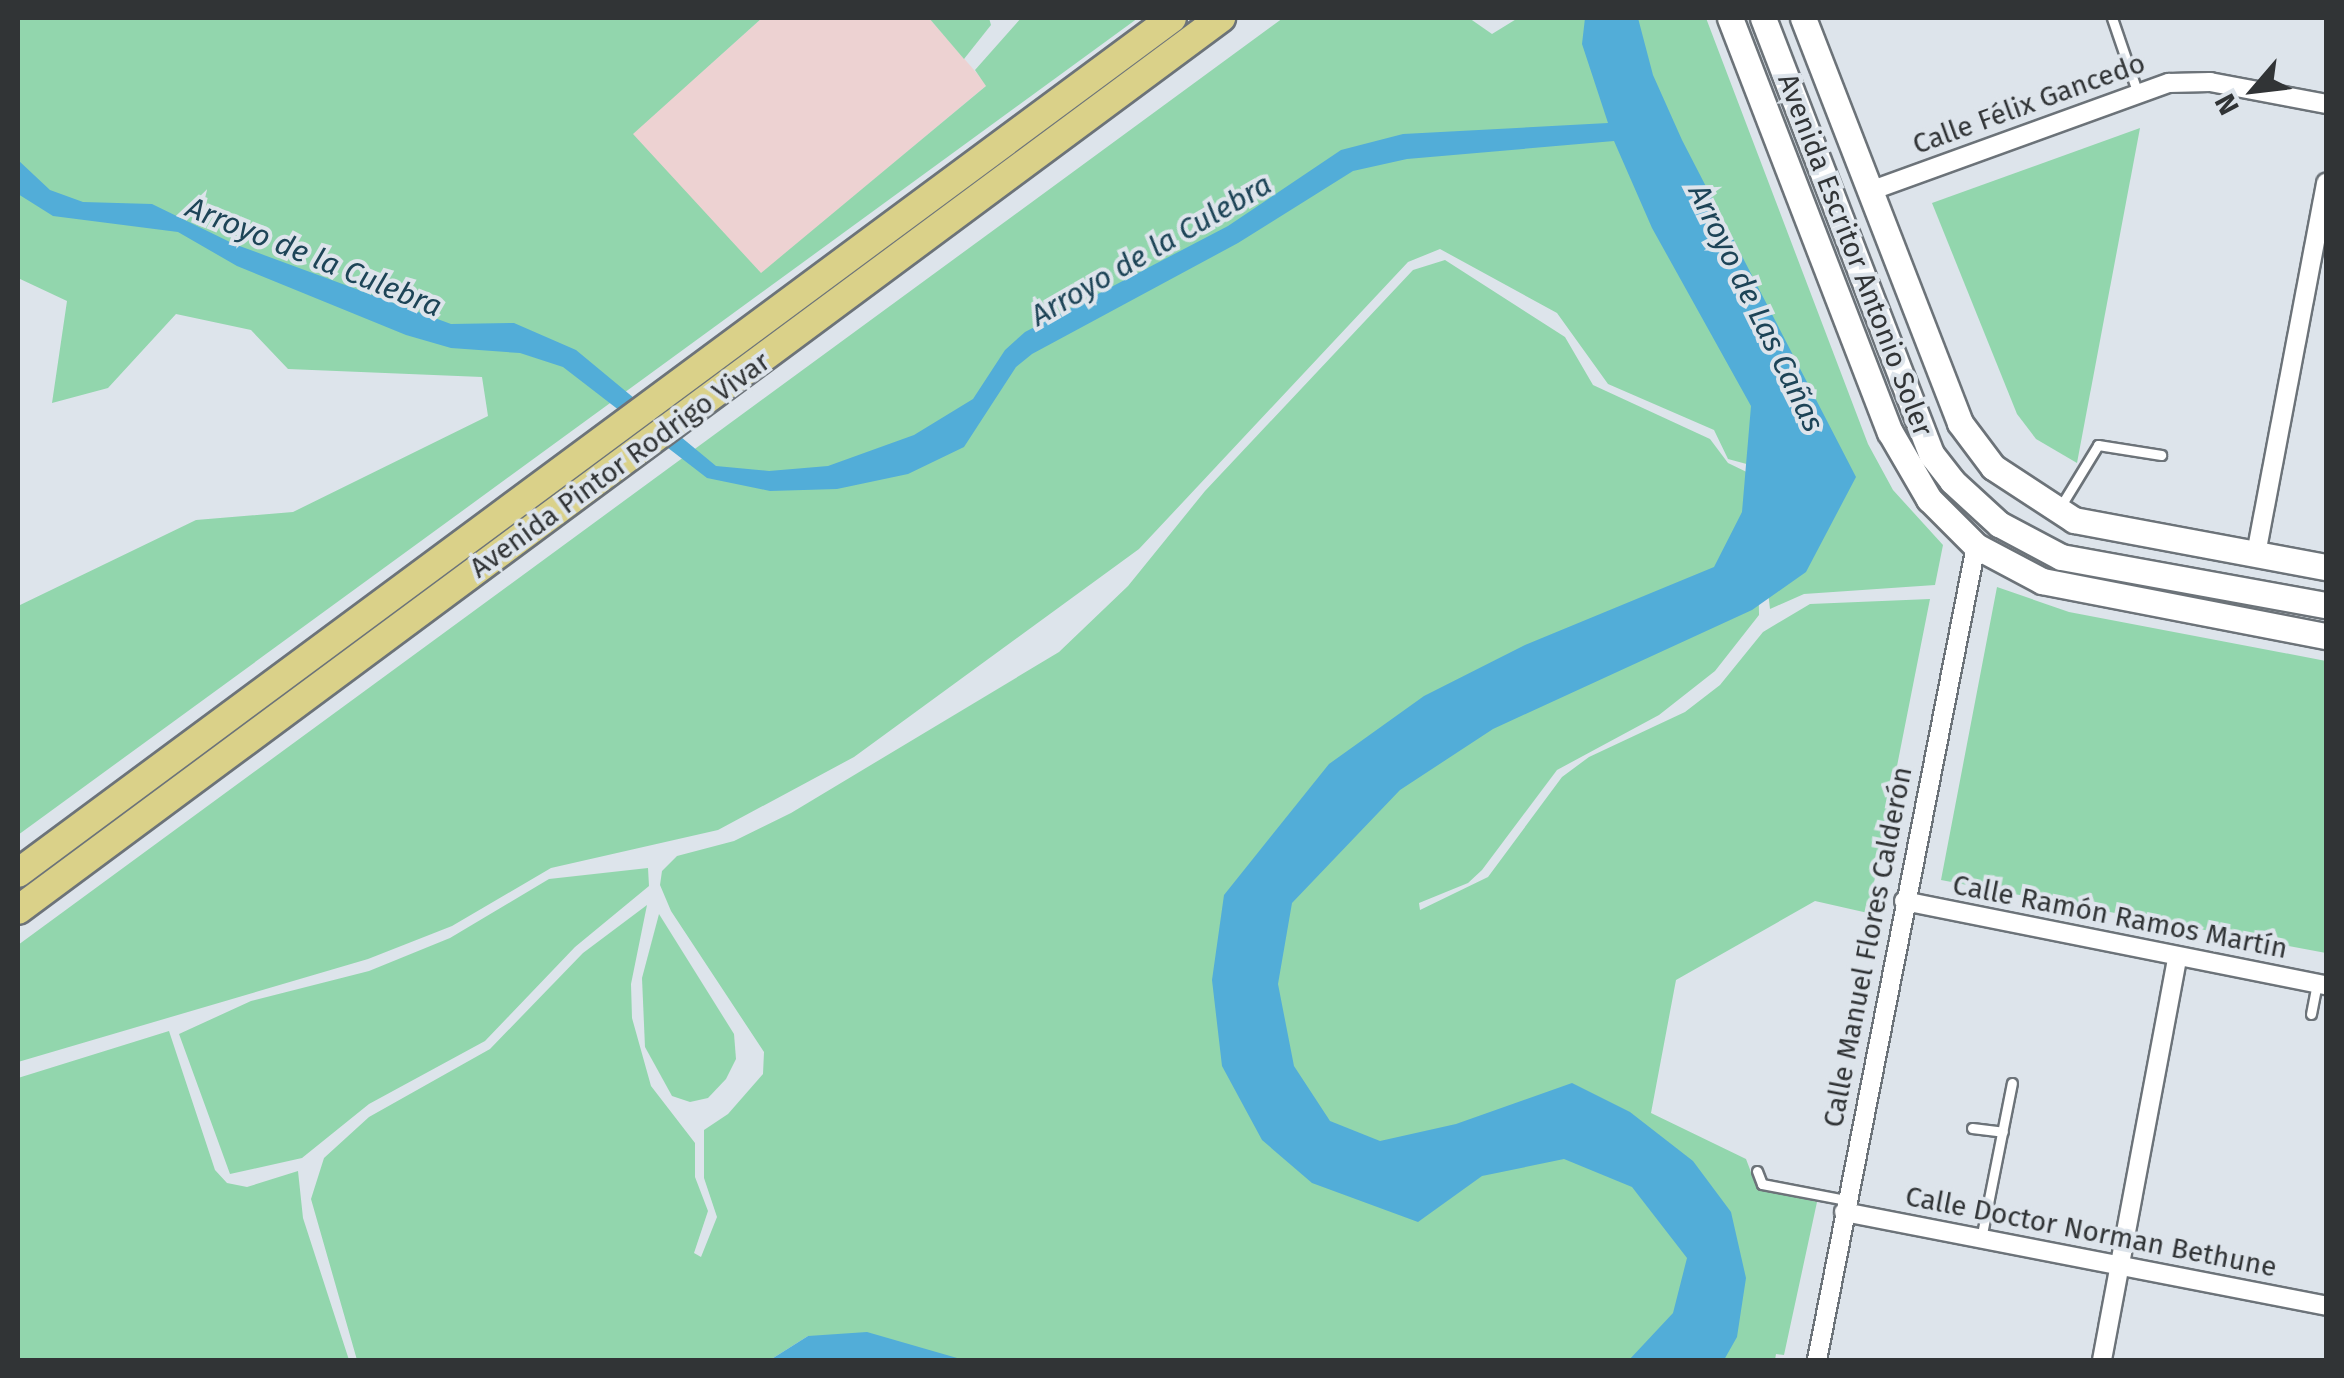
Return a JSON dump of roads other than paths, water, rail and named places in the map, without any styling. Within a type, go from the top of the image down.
[{"type":"main road","name":"Avenida Pintor Rodrigo Vivar","points":[[18,872],[1172,18]]},
{"type":"main road","name":"Avenida Pintor Rodrigo Vivar","points":[[18,910],[1221,18]]},
{"type":"street","name":"Avenida Escritor Antonio Soler","points":[[1730,18],[1890,432],[1929,499],[1976,546],[2042,581],[2326,636]]},
{"type":"street","name":"Avenida Escritor Antonio Soler","points":[[1763,18],[1932,454],[1952,480],[1999,524],[2061,557],[2326,606]]},
{"type":"street","name":"Avenida Escritor Antonio Soler","points":[[1803,18],[1960,422],[1993,467],[2058,512],[2326,567]]},
{"type":"street","name":"Calle Félix Gancedo","points":[[1870,191],[2169,83],[2210,82],[2326,104]]},
{"type":"street","points":[[2256,554],[2326,183]]},
{"type":"street","name":"Calle Manuel Flores Calderón","points":[[1817,1360],[1976,546]]},
{"type":"street","name":"Calle Ramón Ramos Martín","points":[[1904,901],[2322,984]]},
{"type":"street","points":[[2102,1360],[2178,958]]},
{"type":"street","name":"Calle Doctor Norman Bethune","points":[[1845,1206],[1982,1239],[2326,1306]]},
{"type":"lane","points":[[2112,18],[2138,94]]},
{"type":"lane","points":[[2058,512],[2098,445],[2160,455]]},
{"type":"lane","points":[[2311,1014],[2322,984]]},
{"type":"lane","points":[[1982,1239],[2012,1082]]},
{"type":"lane","points":[[1972,1128],[2002,1132]]},
{"type":"lane","points":[[1757,1171],[1762,1184],[1845,1206]]},
{"type":"water","name":"Arroyo de Las Cañas","points":[[1585,18],[1638,18],[1653,75],[1682,140],[1856,477],[1806,572],[1752,610],[1493,729],[1400,790],[1292,903],[1278,984],[1294,1066],[1330,1121],[1380,1141],[1456,1124],[1572,1083],[1630,1112],[1693,1161],[1731,1212],[1746,1278],[1737,1337],[1724,1360],[1629,1360],[1673,1313],[1687,1258],[1632,1187],[1564,1159],[1482,1176],[1418,1222],[1312,1183],[1262,1140],[1222,1066],[1212,980],[1224,895],[1329,764],[1424,696],[1525,645],[1714,567],[1742,512],[1751,406],[1652,228],[1614,141],[1407,159],[1353,171],[1238,243],[1032,354],[1016,367],[964,447],[908,474],[837,489],[770,491],[707,478],[563,367],[520,353],[451,348],[406,335],[237,266],[178,232],[53,216],[18,194],[18,160],[50,190],[83,202],[152,204],[234,244],[451,324],[514,323],[576,350],[716,466],[769,471],[828,466],[914,435],[973,399],[1005,350],[1025,332],[1228,226],[1341,150],[1403,134],[1608,123],[1582,44]]},
{"type":"water","points":[[867,1332],[964,1360],[770,1360],[808,1336]]},
{"type":"water label","name":"Arroyo de la Culebra","points":[[1151,250]]},
{"type":"water label","name":"Arroyo de la Culebra","points":[[314,257]]}]
